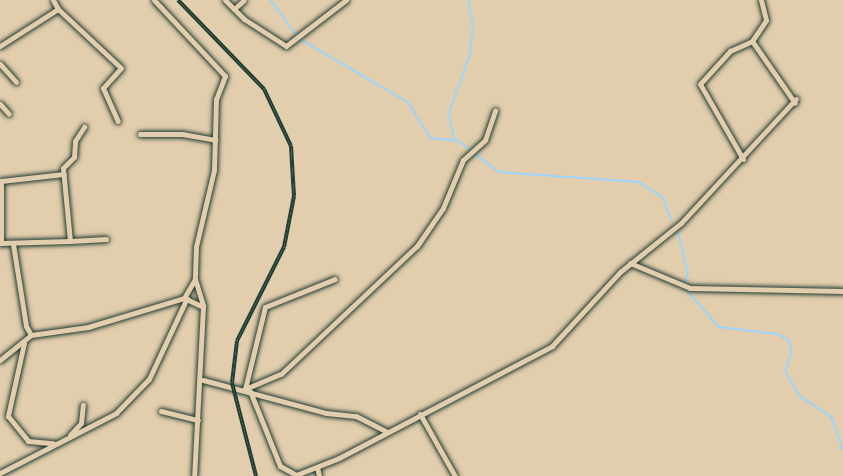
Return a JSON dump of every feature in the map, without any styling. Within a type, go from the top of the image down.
[{"type":"street","points":[[53,0],[58,9],[121,68],[103,88],[118,121]]},
{"type":"street","points":[[154,0],[225,76],[216,99],[214,170],[197,241],[195,279],[203,307],[203,380],[194,476]]},
{"type":"street","points":[[225,0],[286,46],[346,0]]},
{"type":"street","points":[[234,9],[244,0]]},
{"type":"street","points":[[743,159],[700,84],[730,51],[752,41],[766,21],[760,0]]},
{"type":"street","points":[[0,46],[58,9]]},
{"type":"street","points":[[335,279],[265,308],[246,390],[285,473],[296,475],[317,467],[552,346],[630,263],[681,223],[796,101],[752,41]]},
{"type":"street","points":[[0,64],[16,82]]},
{"type":"street","points":[[0,104],[9,114]]},
{"type":"street","points":[[246,390],[281,374],[417,246],[454,187],[463,160],[485,140],[495,111]]},
{"type":"street","points":[[70,241],[64,174],[84,127]]},
{"type":"street","points":[[140,134],[182,134],[215,140]]},
{"type":"street","points":[[64,174],[1,181],[1,243],[106,239]]},
{"type":"street","points":[[13,243],[26,326],[31,336]]},
{"type":"street","points":[[630,263],[690,288],[843,291]]},
{"type":"street","points":[[0,473],[116,412],[149,379],[195,279]]},
{"type":"street","points":[[0,360],[31,336],[88,327],[185,298],[203,307]]},
{"type":"street","points":[[24,343],[8,416],[20,436],[36,445],[63,440],[81,423],[83,405]]},
{"type":"street","points":[[203,380],[326,413],[356,416],[386,432]]},
{"type":"street","points":[[161,411],[198,420]]},
{"type":"street","points":[[420,414],[455,476]]},
{"type":"street","points":[[317,467],[320,476]]},
{"type":"waterway","points":[[271,0],[297,36]]},
{"type":"waterway","points":[[454,140],[449,113],[470,55],[473,28],[468,0]]},
{"type":"waterway","points":[[300,39],[408,102],[431,138],[459,141],[471,150]]},
{"type":"waterway","points":[[474,153],[499,172],[639,182],[663,197],[672,220]]},
{"type":"waterway","points":[[678,230],[688,273],[685,284]]},
{"type":"waterway","points":[[686,289],[719,327],[778,334],[789,340],[792,352],[786,371],[801,397],[832,417],[843,449]]},
{"type":"railway","points":[[178,0],[264,89],[291,146],[294,196],[284,247],[237,341],[232,383],[256,476]]}]
